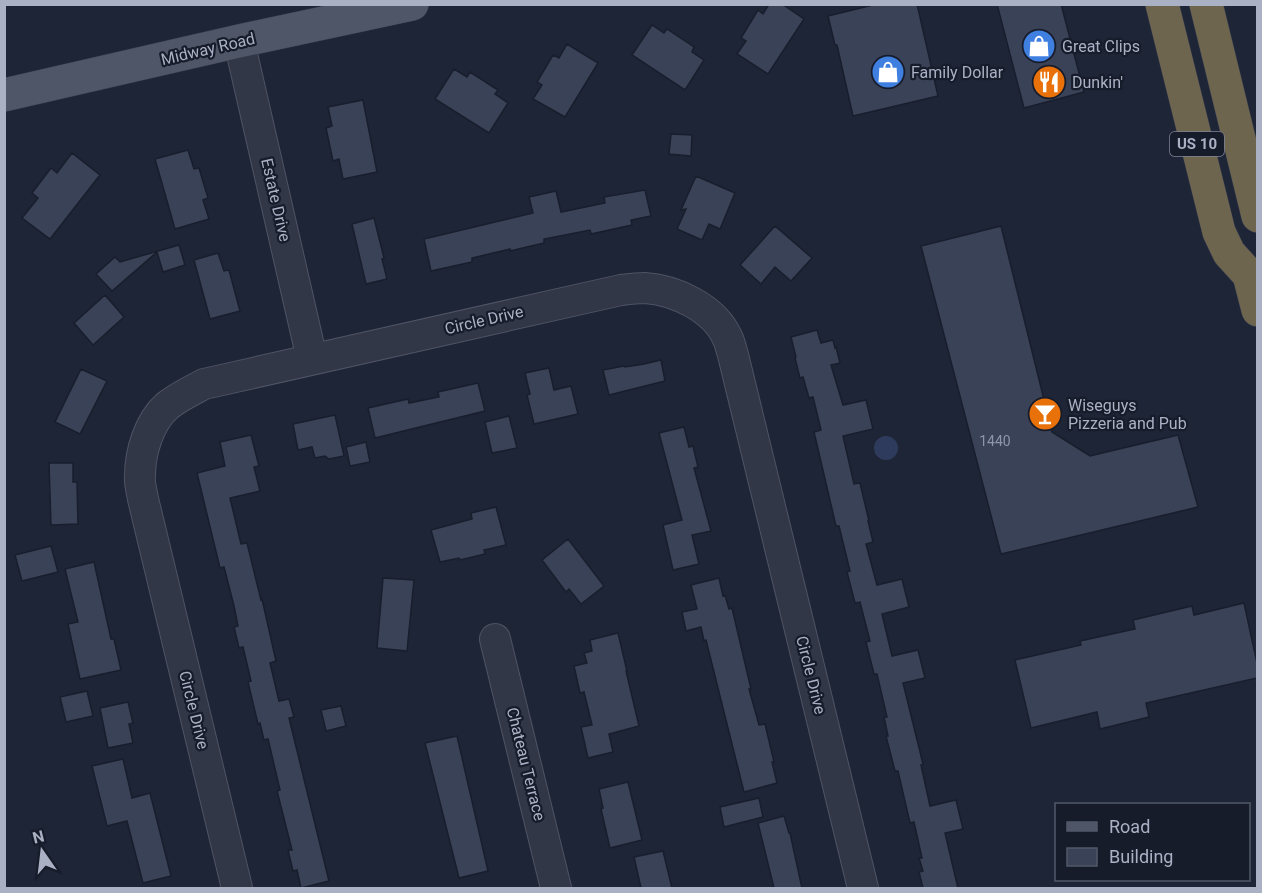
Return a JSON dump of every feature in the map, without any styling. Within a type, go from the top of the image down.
[{"type":"highway","name":"US 10","points":[[1162,4],[1219,232],[1229,253],[1253,267],[1257,310]]},
{"type":"highway","name":"US 10","points":[[1206,4],[1257,216]]},
{"type":"main road","name":"Midway Road","points":[[4,95],[412,4]]},
{"type":"street","name":"Estate Drive","points":[[239,41],[312,359]]},
{"type":"street","name":"Circle Drive","points":[[237,888],[143,499],[140,477],[142,454],[154,422],[166,407],[204,384],[621,290],[645,288],[682,297],[699,306],[714,319],[726,335],[733,355],[863,888]]},
{"type":"street","name":"Chateau Terrace","points":[[495,639],[556,888]]},
{"type":"water","points":[[886,436],[894,440],[898,448],[894,456],[886,460],[878,456],[874,448],[878,440]]},
{"type":"building","points":[[769,4],[782,4],[804,19],[768,74],[737,54],[746,41],[741,38],[758,10],[763,14]]},
{"type":"building","name":"Family Dollar","points":[[877,4],[917,4],[938,96],[853,116],[828,16]]},
{"type":"building","points":[[997,4],[1061,4],[1084,92],[1024,108]]},
{"type":"building","points":[[652,25],[664,33],[667,29],[694,47],[692,52],[704,60],[685,90],[632,55]]},
{"type":"building","points":[[567,44],[598,63],[565,117],[533,99],[542,85],[537,82],[553,55],[559,58]]},
{"type":"building","points":[[454,69],[467,77],[470,72],[498,90],[495,94],[508,103],[489,133],[435,99]]},
{"type":"building","points":[[363,100],[377,172],[343,179],[339,159],[333,161],[326,128],[332,126],[328,107]]},
{"type":"building","points":[[671,134],[692,135],[691,156],[669,154]]},
{"type":"building","points":[[188,150],[194,169],[199,168],[208,198],[203,200],[209,219],[175,229],[155,159]]},
{"type":"building","points":[[72,153],[100,175],[50,239],[22,218],[38,198],[32,193],[51,168],[57,173]]},
{"type":"building","points":[[696,176],[735,193],[720,229],[709,224],[702,240],[677,229],[686,209],[681,210]]},
{"type":"building","points":[[645,190],[651,216],[631,220],[632,225],[591,234],[590,230],[544,239],[544,243],[472,258],[472,262],[431,271],[424,239],[533,213],[529,197],[556,191],[561,212],[605,203],[604,197]]},
{"type":"building","points":[[374,218],[387,279],[366,284],[352,224]]},
{"type":"building","points":[[775,226],[812,258],[791,281],[775,267],[761,284],[740,265]]},
{"type":"building","points":[[1001,226],[1052,432],[1090,456],[1178,435],[1198,507],[1001,554],[921,246]]},
{"type":"building","points":[[179,245],[185,265],[163,272],[157,252],[112,291],[96,274],[115,257],[120,262]]},
{"type":"building","points":[[218,253],[224,271],[229,270],[240,311],[210,319],[194,260]]},
{"type":"building","points":[[105,295],[124,317],[93,345],[74,323]]},
{"type":"building","points":[[817,330],[821,343],[833,340],[836,347],[840,363],[831,365],[843,405],[866,400],[873,429],[843,436],[854,484],[860,483],[869,521],[873,542],[866,544],[877,585],[902,579],[909,607],[882,614],[892,656],[918,650],[925,678],[903,683],[923,764],[921,765],[930,806],[956,800],[963,829],[945,833],[958,888],[923,888],[919,872],[923,871],[919,858],[922,858],[914,822],[910,823],[898,771],[895,771],[886,736],[888,736],[884,717],[887,717],[877,674],[874,674],[866,642],[870,641],[860,602],[855,603],[847,572],[850,571],[839,526],[836,526],[814,432],[821,430],[813,397],[809,398],[803,377],[800,378],[791,337]]},
{"type":"building","points":[[661,360],[665,381],[609,395],[603,370]]},
{"type":"building","points":[[549,368],[554,390],[571,386],[578,414],[534,424],[527,395],[530,394],[525,373]]},
{"type":"building","points":[[81,369],[107,381],[80,434],[55,422]]},
{"type":"building","points":[[478,383],[485,411],[375,438],[368,408],[408,399],[409,403],[439,397],[438,392]]},
{"type":"building","points":[[335,415],[344,456],[329,459],[325,456],[315,458],[312,447],[298,450],[293,424]]},
{"type":"building","points":[[509,416],[517,448],[492,453],[485,422]]},
{"type":"building","points":[[684,427],[689,447],[693,446],[698,467],[694,468],[711,531],[692,535],[699,564],[673,570],[663,525],[682,520],[659,433]]},
{"type":"building","points":[[251,435],[259,466],[254,467],[260,491],[230,498],[241,544],[247,543],[262,599],[276,661],[270,663],[279,701],[289,699],[294,717],[289,718],[329,881],[301,888],[297,870],[293,871],[288,850],[292,850],[277,791],[280,790],[268,739],[264,740],[260,723],[258,724],[243,647],[239,648],[234,627],[238,626],[234,606],[224,567],[220,568],[197,473],[225,466],[220,442]]},
{"type":"building","points":[[366,442],[370,462],[350,466],[346,447]]},
{"type":"building","points":[[49,463],[73,463],[73,482],[77,482],[78,524],[51,525]]},
{"type":"building","points":[[496,507],[506,545],[484,550],[485,554],[440,562],[431,530],[472,519],[471,513]]},
{"type":"building","points":[[568,539],[604,586],[581,604],[569,589],[566,592],[542,560]]},
{"type":"building","points":[[51,546],[58,572],[22,581],[15,555]]},
{"type":"building","points":[[94,562],[111,639],[114,639],[121,670],[80,679],[68,624],[78,622],[65,569]]},
{"type":"building","points":[[383,578],[414,580],[407,651],[377,648]]},
{"type":"building","points":[[719,578],[723,596],[725,595],[729,609],[732,608],[759,725],[765,724],[777,783],[744,792],[706,640],[704,641],[701,627],[686,631],[682,612],[697,609],[691,585]]},
{"type":"building","points":[[1244,603],[1257,663],[1257,678],[1146,703],[1149,717],[1100,729],[1097,712],[1031,728],[1015,660],[1081,645],[1080,641],[1135,629],[1133,620],[1192,606],[1194,615]]},
{"type":"building","points":[[618,633],[639,726],[609,734],[613,752],[588,758],[581,727],[592,725],[584,692],[580,693],[574,666],[587,663],[584,653],[592,651],[590,640]]},
{"type":"building","points":[[87,691],[93,716],[66,722],[60,697]]},
{"type":"building","points":[[128,702],[133,723],[129,724],[133,743],[108,748],[100,708]]},
{"type":"building","points":[[341,706],[346,726],[326,731],[321,710]]},
{"type":"building","points":[[457,736],[488,871],[459,878],[425,743]]},
{"type":"building","points":[[123,759],[132,798],[150,793],[171,876],[143,883],[127,821],[107,826],[92,766]]},
{"type":"building","points":[[628,782],[642,840],[610,848],[599,789]]},
{"type":"building","points":[[759,798],[763,817],[724,827],[720,807]]},
{"type":"building","points":[[784,816],[802,888],[774,888],[758,823]]},
{"type":"building","points":[[663,851],[672,888],[641,888],[634,857]]},
{"type":"place","name":"Great Clips","points":[[1039,46]]},
{"type":"place","name":"Family Dollar","points":[[888,72]]},
{"type":"place","name":"Dunkin'","points":[[1049,82]]},
{"type":"place","name":"Wiseguys Pizzeria and Pub","points":[[1045,414]]}]
